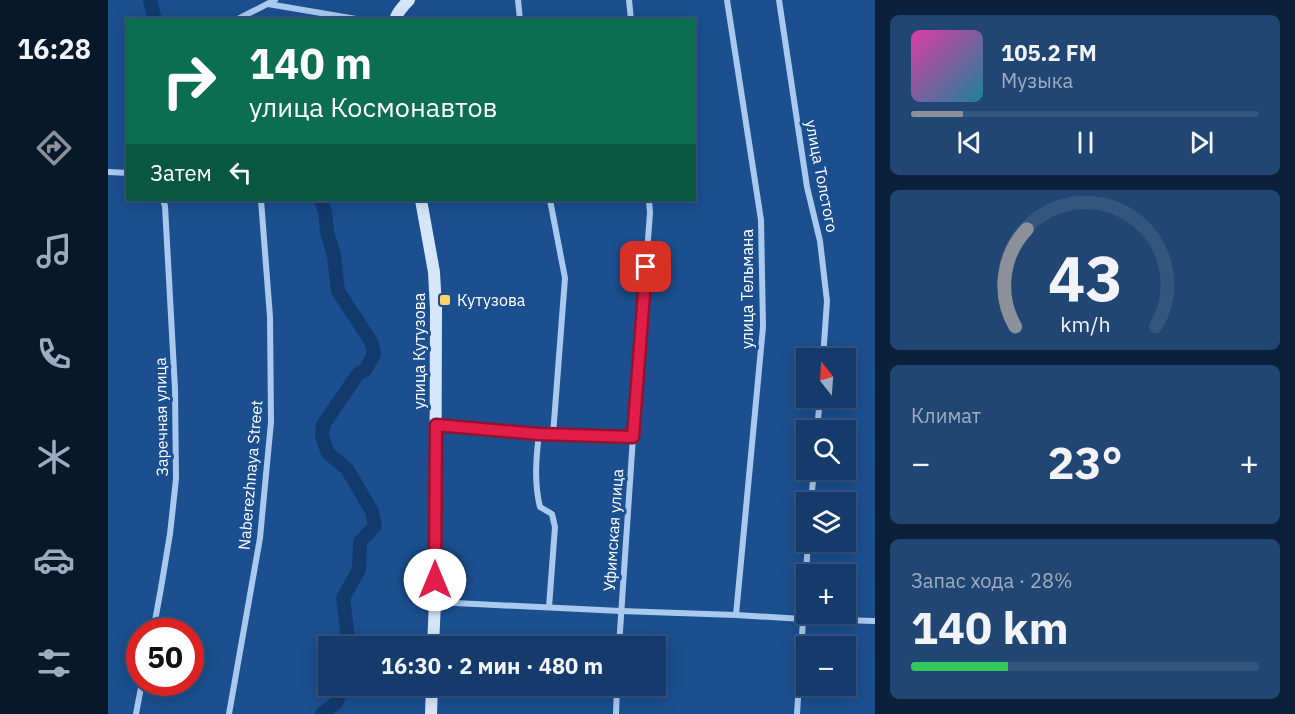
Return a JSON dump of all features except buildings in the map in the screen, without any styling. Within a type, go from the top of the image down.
[{"type":"main road","points":[[396,18],[409,0]]},
{"type":"main road","name":"улица Кутузова","points":[[421,201],[434,272],[436,309],[434,636]]},
{"type":"main road","points":[[431,714],[432,696]]},
{"type":"street","points":[[240,18],[275,0]]},
{"type":"street","points":[[518,0],[520,18]]},
{"type":"street","points":[[629,0],[631,18]]},
{"type":"street","name":"улица Тельмана","points":[[727,0],[760,220],[763,294],[763,327],[736,615]]},
{"type":"street","name":"улица Толстого","points":[[779,0],[807,187],[820,241],[827,301],[824,348]]},
{"type":"street","points":[[268,4],[350,18]]},
{"type":"street","points":[[108,172],[126,173]]},
{"type":"street","name":"Заречная улица","points":[[155,618],[176,479],[175,389],[163,201]]},
{"type":"street","name":"Naberezhnaya Street","points":[[229,714],[260,538],[271,422],[270,317],[261,201]]},
{"type":"street","points":[[550,201],[565,278],[553,435]]},
{"type":"street","name":"Уфимская улица","points":[[620,636],[649,201]]},
{"type":"street","points":[[436,425],[553,435],[633,437]]},
{"type":"street","points":[[539,434],[536,464],[537,497],[540,507],[552,514],[555,527],[549,608]]},
{"type":"street","points":[[435,602],[796,619]]},
{"type":"street","points":[[856,620],[875,621]]},
{"type":"street","points":[[797,714],[803,624]]},
{"type":"street","points":[[136,714],[139,696]]},
{"type":"street","points":[[616,714],[617,696]]},
{"type":"waterway","points":[[150,0],[154,18]]},
{"type":"waterway","points":[[321,201],[334,255],[338,291],[372,343],[374,354],[366,369],[358,374],[323,425],[322,436],[328,453],[347,469],[372,511],[375,526],[360,542],[359,570],[343,598],[348,636]]},
{"type":"waterway","points":[[322,714],[336,703],[339,696]]},
{"type":"place","name":"Кутузова","points":[[445,300]]},
{"type":"route","points":[[435,580],[436,425],[539,434],[633,437],[646,267]]}]
